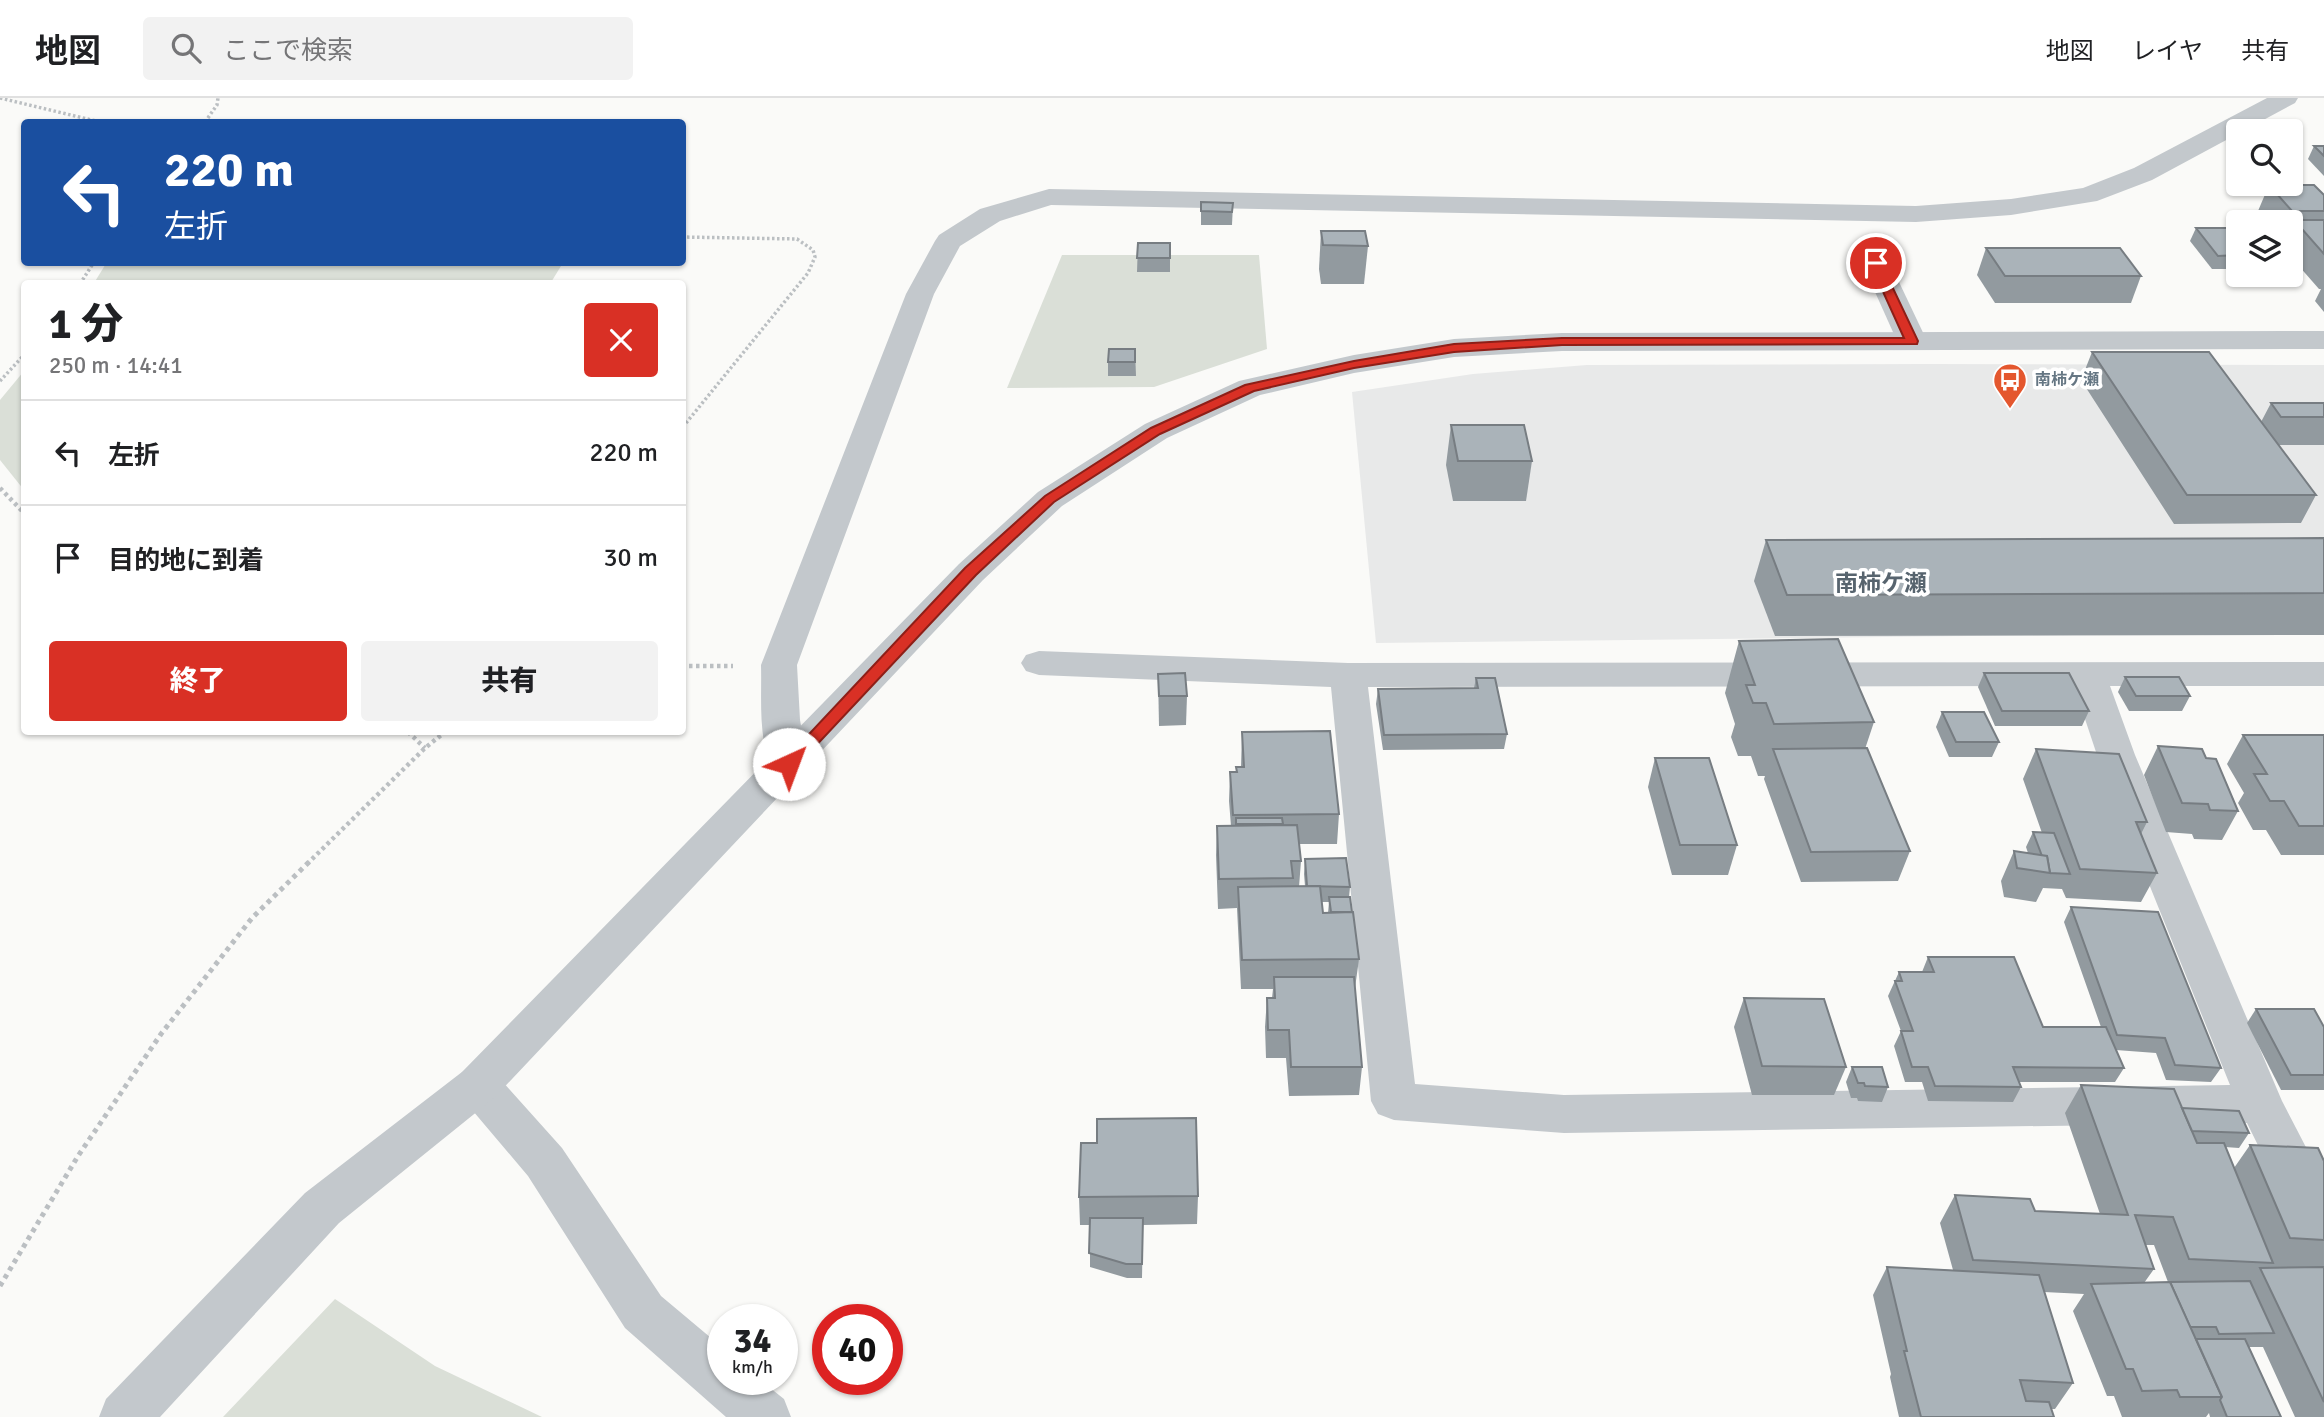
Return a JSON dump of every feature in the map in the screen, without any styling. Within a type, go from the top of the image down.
[{"type":"street","points":[[789,764],[781,720],[779,665],[920,295],[949,241],[990,215],[1049,197],[1916,214],[2011,207],[2088,195],[2143,174],[2286,98]]},
{"type":"street","points":[[1876,263],[1912,341]]},
{"type":"street","points":[[125,1417],[322,1208],[478,1084],[971,572],[1050,499],[1156,431],[1250,388],[1354,364],[1454,348],[1562,342],[2324,340]]},
{"type":"street","points":[[1039,663],[1348,675],[2324,674]]},
{"type":"street","points":[[1348,675],[1394,1101],[1564,1114],[2260,1104]]},
{"type":"street","points":[[2088,675],[2116,755],[2260,1104],[2324,1230]]},
{"type":"street","points":[[478,1084],[545,1162],[643,1312],[765,1417]]},
{"type":"path","points":[[0,98],[88,119]]},
{"type":"path","points":[[207,119],[217,105],[218,98]]},
{"type":"path","points":[[686,237],[797,239],[813,250],[815,257],[808,273],[686,423]]},
{"type":"path","points":[[0,382],[21,358]]},
{"type":"path","points":[[0,488],[21,510]]},
{"type":"path","points":[[411,735],[425,748]]},
{"type":"path","points":[[0,1286],[78,1156],[161,1034],[252,918],[441,735]]},
{"type":"shaded area","points":[[1062,255],[1259,255],[1267,349],[1154,387],[1007,388]]},
{"type":"shaded area","points":[[105,266],[561,266],[552,280],[96,280]]},
{"type":"shaded area","points":[[1587,365],[2324,365],[2324,632],[1376,643],[1352,392],[1473,374]]},
{"type":"shaded area","points":[[21,375],[21,486],[0,460],[0,400]]},
{"type":"shaded area","points":[[335,1299],[435,1366],[542,1417],[223,1417]]},
{"type":"building","points":[[2314,146],[2324,146],[2324,156]]},
{"type":"building","points":[[2303,185],[2314,185],[2324,195],[2324,211],[2291,210],[2279,196],[2303,196]]},
{"type":"building","points":[[1201,202],[1233,203],[1232,212],[1201,211]]},
{"type":"building","points":[[2303,220],[2324,220],[2324,254],[2303,230]]},
{"type":"building","points":[[2196,228],[2226,228],[2226,256],[2218,256]]},
{"type":"building","points":[[1321,231],[1365,231],[1368,246],[1323,245]]},
{"type":"building","points":[[1138,243],[1170,243],[1170,258],[1137,258]]},
{"type":"building","points":[[1986,248],[2120,248],[2141,276],[2005,276]]},
{"type":"building","points":[[1109,349],[1135,349],[1135,362],[1108,362]]},
{"type":"building","points":[[2092,352],[2209,352],[2316,495],[2187,495]]},
{"type":"building","points":[[2271,403],[2324,403],[2324,417],[2281,417]]},
{"type":"building","points":[[1451,425],[1524,425],[1532,461],[1458,461]]},
{"type":"building","points":[[2324,538],[2324,593],[1787,595],[1766,540]]},
{"type":"building","points":[[1838,639],[1874,722],[1774,724],[1766,703],[1753,703],[1746,685],[1755,685],[1739,641]]},
{"type":"building","points":[[1185,673],[1187,696],[1159,696],[1158,674]]},
{"type":"building","points":[[1984,673],[2069,673],[2089,711],[2002,711]]},
{"type":"building","points":[[2125,677],[2179,677],[2190,696],[2136,696]]},
{"type":"building","points":[[1476,678],[1495,678],[1507,734],[1384,735],[1378,689],[1478,688]]},
{"type":"building","points":[[1942,712],[1984,712],[1999,742],[1956,742]]},
{"type":"building","points":[[1330,731],[1339,814],[1233,815],[1230,772],[1237,772],[1236,767],[1244,767],[1242,732]]},
{"type":"building","points":[[2243,735],[2324,735],[2324,826],[2299,826],[2284,801],[2270,801],[2254,774],[2267,774]]},
{"type":"building","points":[[2158,746],[2202,749],[2206,758],[2216,759],[2238,811],[2210,810],[2208,804],[2182,803]]},
{"type":"building","points":[[1867,748],[1910,851],[1811,852],[1773,749]]},
{"type":"building","points":[[2036,749],[2119,754],[2147,822],[2136,822],[2157,873],[2080,869]]},
{"type":"building","points":[[1655,758],[1709,758],[1737,845],[1680,845]]},
{"type":"building","points":[[1236,818],[1282,818],[1283,824],[1236,824]]},
{"type":"building","points":[[1297,825],[1301,861],[1291,861],[1293,878],[1219,879],[1217,826]]},
{"type":"building","points":[[2033,832],[2054,833],[2070,874],[2050,873],[2047,856],[2042,856]]},
{"type":"building","points":[[2014,851],[2047,856],[2050,873],[2017,868]]},
{"type":"building","points":[[1346,858],[1350,887],[1307,886],[1305,859]]},
{"type":"building","points":[[1320,886],[1323,913],[1353,912],[1359,959],[1242,960],[1238,887]]},
{"type":"building","points":[[1329,897],[1350,897],[1352,912],[1331,912]]},
{"type":"building","points":[[2071,907],[2158,912],[2221,1068],[2175,1065],[2165,1038],[2117,1035]]},
{"type":"building","points":[[1928,957],[2014,957],[2043,1027],[2106,1027],[2124,1068],[2013,1067],[2021,1087],[1935,1086],[1928,1067],[1912,1067],[1901,1031],[1913,1031],[1895,981],[1902,981],[1899,972],[1934,972]]},
{"type":"building","points":[[1274,977],[1354,977],[1362,1067],[1291,1067],[1289,1030],[1268,1030],[1267,998],[1275,998]]},
{"type":"building","points":[[1744,998],[1824,999],[1846,1067],[1762,1066]]},
{"type":"building","points":[[2256,1009],[2314,1009],[2324,1027],[2324,1075],[2291,1075]]},
{"type":"building","points":[[1852,1067],[1882,1067],[1888,1087],[1858,1083]]},
{"type":"building","points":[[2081,1085],[2174,1089],[2197,1143],[2224,1143],[2273,1263],[2189,1259],[2173,1217],[2135,1215],[2154,1269],[1973,1260],[1955,1195],[2030,1199],[2035,1211],[2128,1215]]},
{"type":"building","points":[[2182,1108],[2239,1111],[2249,1133],[2192,1131]]},
{"type":"building","points":[[1196,1118],[1198,1196],[1079,1197],[1081,1143],[1097,1143],[1097,1119]]},
{"type":"building","points":[[2250,1145],[2318,1148],[2324,1161],[2324,1240],[2290,1238]]},
{"type":"building","points":[[1090,1218],[1143,1218],[1142,1264],[1126,1264],[1089,1253]]},
{"type":"building","points":[[1887,1267],[2039,1275],[2073,1383],[2020,1380],[2026,1401],[2049,1402],[2054,1417],[1921,1417]]},
{"type":"building","points":[[2324,1267],[2324,1402],[2260,1268]]},
{"type":"building","points":[[2250,1281],[2274,1333],[2219,1334],[2216,1327],[2190,1327],[2170,1282]]},
{"type":"building","points":[[2170,1282],[2222,1397],[2180,1397],[2177,1390],[2142,1391],[2133,1369],[2126,1369],[2091,1284]]},
{"type":"building","points":[[2196,1339],[2245,1339],[2281,1417],[2227,1417],[2220,1400],[2222,1397]]},
{"type":"place","name":"南柿ケ瀬","points":[[2010,410]]},
{"type":"district","name":"南柿ケ瀬","points":[[1881,583]]},
{"type":"route","points":[[789,764],[971,572],[1050,499],[1156,431],[1250,388],[1354,364],[1454,348],[1562,342],[1912,341],[1876,263]]}]
